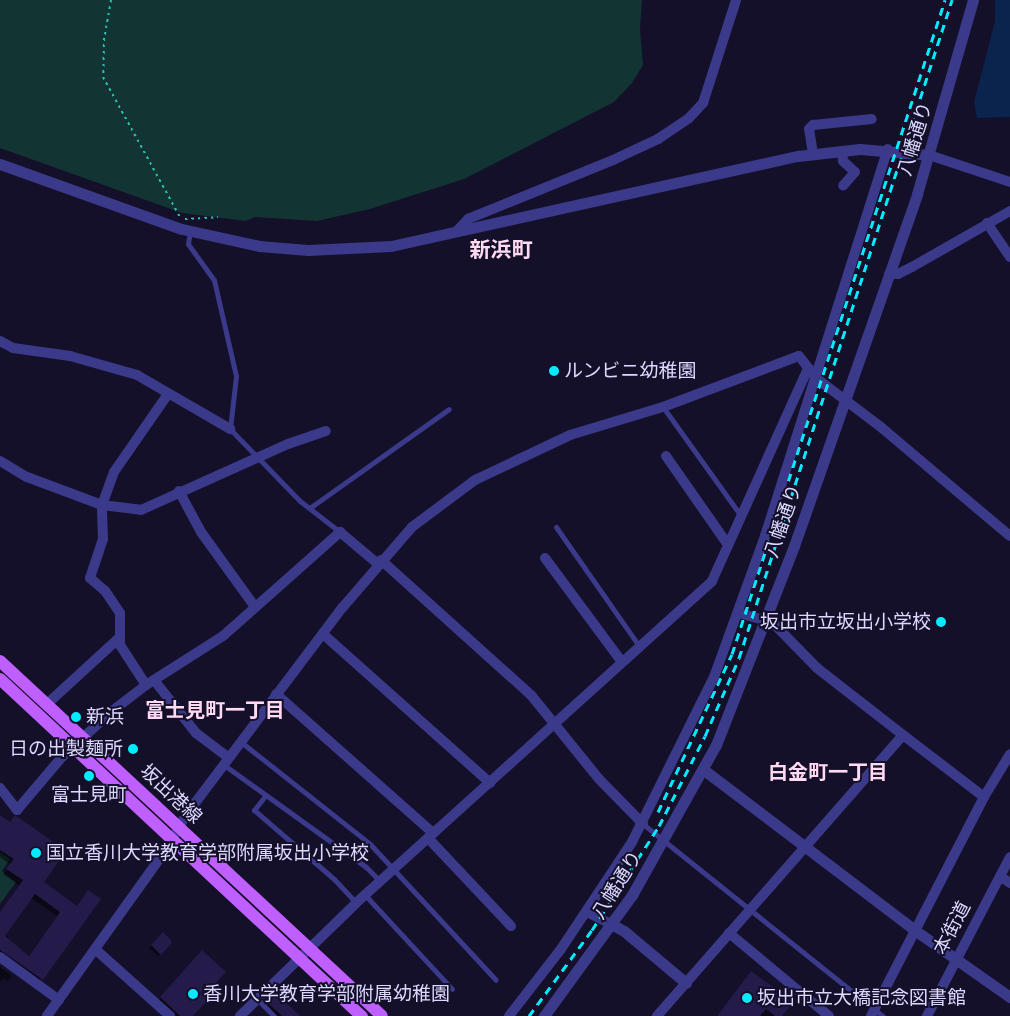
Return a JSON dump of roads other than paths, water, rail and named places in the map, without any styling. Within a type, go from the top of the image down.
[{"type":"main road","name":"坂出港線","points":[[0,661],[83,738],[182,823],[309,948],[382,1016]]},
{"type":"main road","name":"坂出港線","points":[[0,679],[362,1016]]},
{"type":"street","points":[[456,232],[468,219],[613,160],[658,139],[689,118],[703,102],[736,0]]},
{"type":"street","name":"八幡通り","points":[[544,1016],[612,925],[664,842],[704,770],[766,620],[889,274],[929,155],[972,0]]},
{"type":"street","points":[[813,154],[809,129],[813,125],[872,119]]},
{"type":"street","points":[[509,1016],[587,912],[643,824],[711,685],[739,613],[888,149]]},
{"type":"street","points":[[0,164],[190,231],[259,246],[308,250],[391,246],[813,154],[842,150],[888,149],[929,155],[1010,182]]},
{"type":"street","points":[[842,150],[843,161],[855,172],[844,186]]},
{"type":"street","points":[[889,274],[898,274],[912,268],[987,223],[1010,212]]},
{"type":"street","points":[[987,223],[1010,257]]},
{"type":"street","points":[[0,341],[13,348],[70,356],[137,374],[230,429]]},
{"type":"street","points":[[47,1016],[226,761],[379,562],[430,512],[475,480],[570,435],[663,407],[798,356],[816,378],[882,428],[1010,536]]},
{"type":"street","points":[[240,1016],[356,903],[712,581],[808,368]]},
{"type":"street","points":[[168,394],[114,472],[102,505],[103,539],[90,578],[105,592],[120,613],[119,638],[129,663],[150,682],[196,733],[226,761]]},
{"type":"street","points":[[0,461],[27,477],[102,505],[141,510],[179,491],[258,457],[326,431]]},
{"type":"street","points":[[666,456],[728,545]]},
{"type":"street","points":[[179,491],[201,532],[256,607]]},
{"type":"street","points":[[0,788],[17,810],[83,738],[150,682],[223,636],[340,532],[379,562],[527,691],[599,779],[643,824]]},
{"type":"street","points":[[545,558],[622,662]]},
{"type":"street","points":[[739,613],[773,623],[817,668],[984,797]]},
{"type":"street","points":[[323,634],[490,783]]},
{"type":"street","points":[[47,704],[119,638]]},
{"type":"street","points":[[276,694],[430,835],[511,926]]},
{"type":"street","points":[[661,1014],[750,908],[903,735]]},
{"type":"street","points":[[876,1014],[984,797],[1010,754]]},
{"type":"street","points":[[704,770],[916,931],[1010,997]]},
{"type":"street","name":"本街道","points":[[927,1016],[954,958],[1010,857]]},
{"type":"street","points":[[1000,876],[1010,883]]},
{"type":"street","points":[[587,912],[624,931],[686,983]]},
{"type":"street","points":[[729,933],[829,1016]]},
{"type":"street","points":[[95,949],[170,1016]]},
{"type":"street","points":[[0,957],[59,1000]]},
{"type":"lane","points":[[190,231],[188,244],[214,280],[236,376],[230,429],[300,501],[340,532]]},
{"type":"lane","points":[[663,407],[741,516]]},
{"type":"lane","points":[[310,507],[449,409]]},
{"type":"lane","points":[[556,527],[639,646]]},
{"type":"lane","points":[[240,742],[356,832],[395,869],[496,980]]},
{"type":"lane","points":[[226,761],[265,796],[366,867],[380,881]]},
{"type":"lane","points":[[265,796],[254,810],[334,879],[356,903]]},
{"type":"lane","points":[[643,824],[750,908],[876,1014]]},
{"type":"lane","points":[[365,895],[452,989]]},
{"type":"lane","points":[[257,999],[274,1016]]},
{"type":"water","points":[[995,0],[1010,0],[1010,117],[977,118],[974,102],[995,21]]},
{"type":"railway","points":[[658,812],[732,654],[945,0]]},
{"type":"railway","points":[[529,1016],[592,930],[659,826],[705,736],[739,658],[952,0]]},
{"type":"place","name":"ルンビニ幼稚園","points":[[554,371]]},
{"type":"place","name":"坂出市立坂出小学校","points":[[941,622]]},
{"type":"place","name":"新浜","points":[[76,717]]},
{"type":"place","name":"日の出製麺所","points":[[133,749]]},
{"type":"place","name":"富士見町","points":[[89,776]]},
{"type":"place","name":"国立香川大学教育学部附属坂出小学校","points":[[36,853]]},
{"type":"place","name":"香川大学教育学部附属幼稚園","points":[[193,994]]},
{"type":"place","name":"坂出市立大橋記念図書館","points":[[747,998]]},
{"type":"district","name":"新浜町","points":[[501,250]]},
{"type":"district","name":"富士見町一丁目","points":[[215,710]]},
{"type":"district","name":"白金町一丁目","points":[[828,772]]}]
